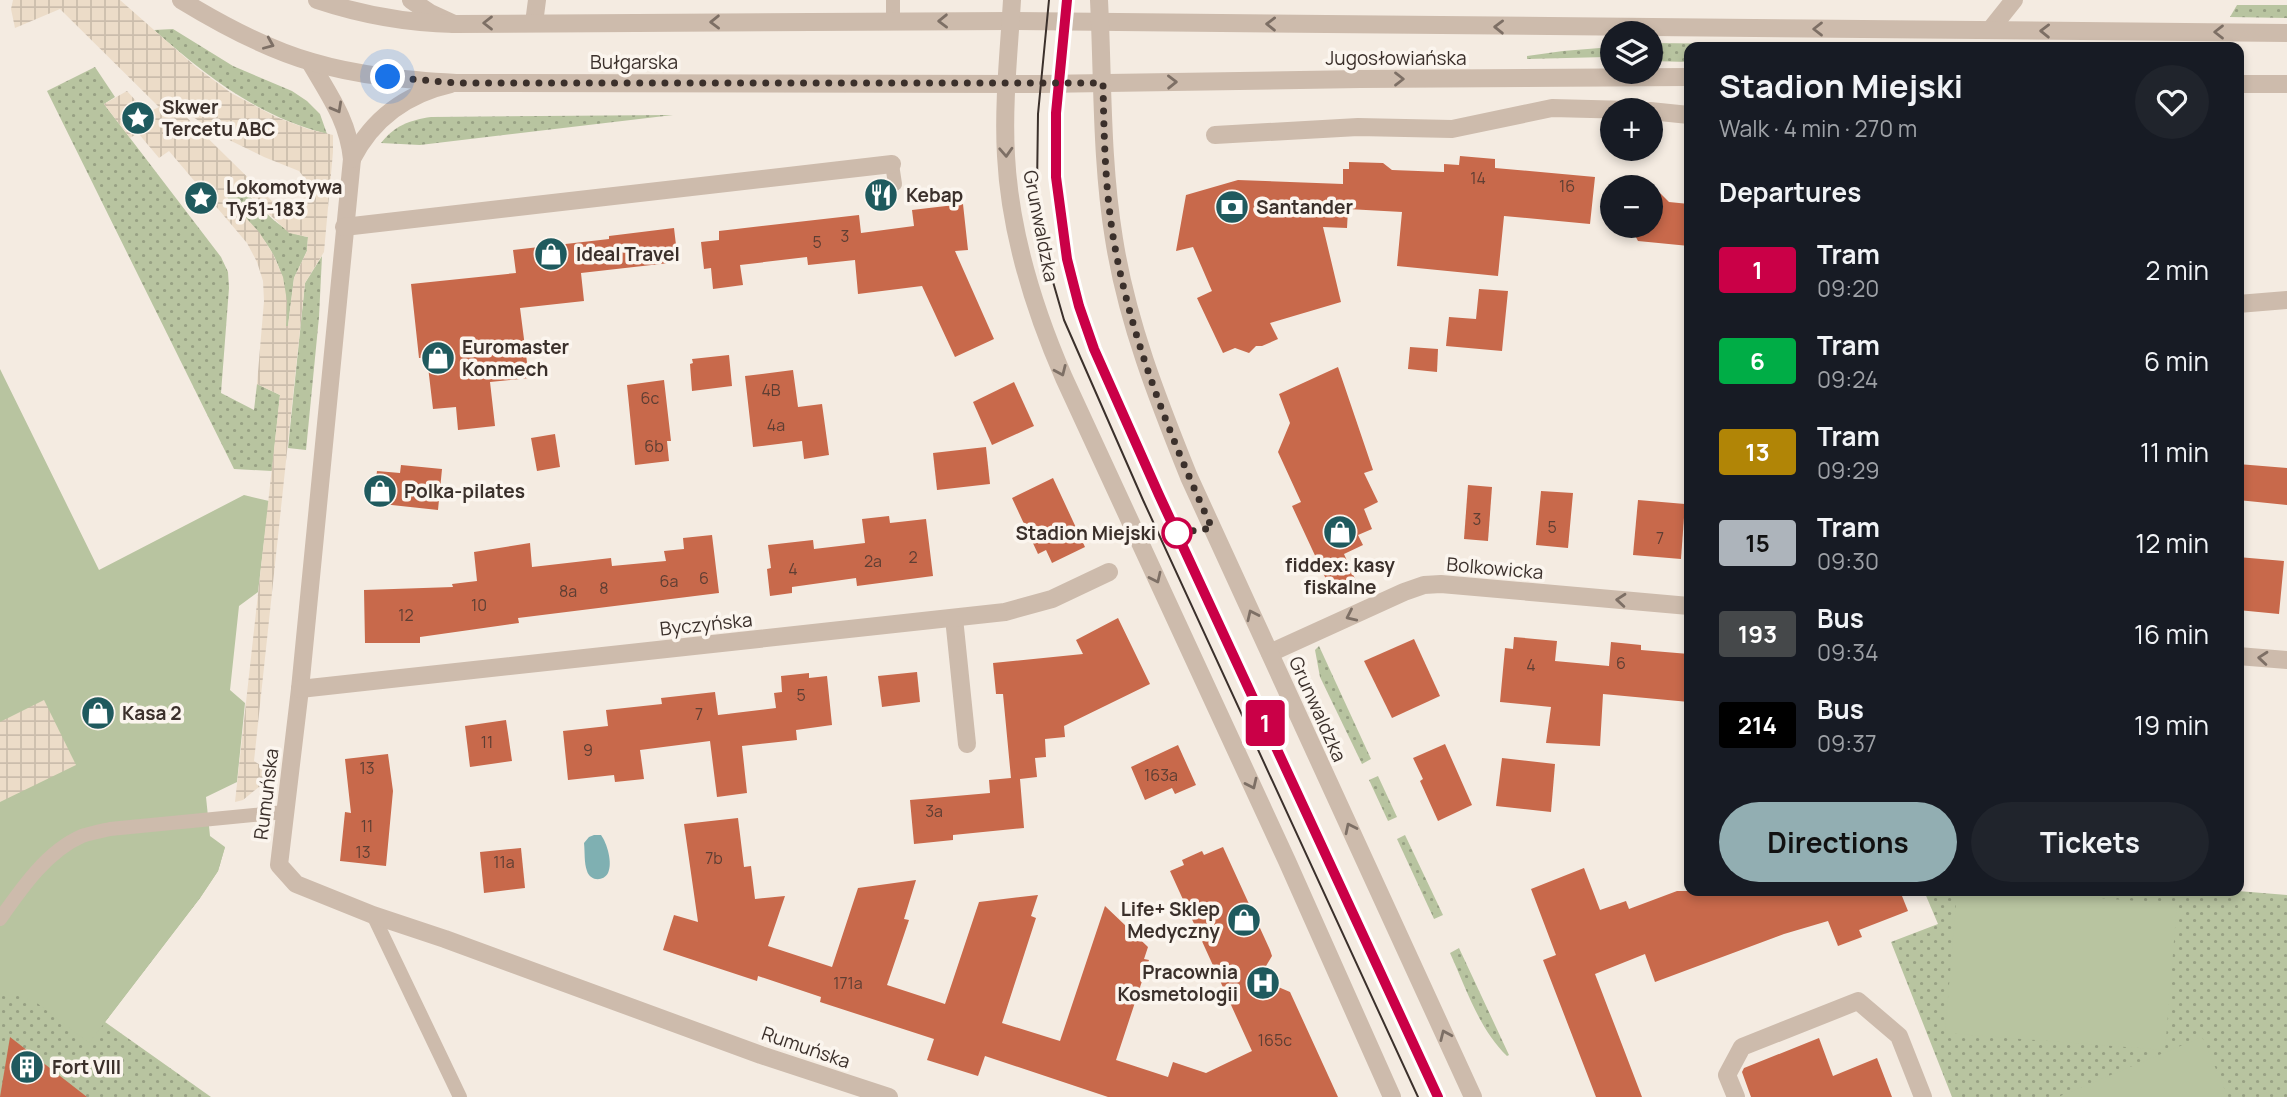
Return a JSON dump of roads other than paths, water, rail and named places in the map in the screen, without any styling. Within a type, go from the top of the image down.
[{"type":"street","name":"Bułgarska","points":[[181,0],[227,27],[310,62],[388,77],[456,83],[1103,83]]},
{"type":"street","name":"Bułgarska","points":[[317,0],[372,16],[454,24],[1100,22]]},
{"type":"street","name":"Bułgarska","points":[[411,0],[454,24]]},
{"type":"street","points":[[534,23],[537,0]]},
{"type":"street","name":"Grunwaldzka","points":[[1012,0],[1007,83],[1007,174],[1021,252],[1044,328],[1064,378],[1287,861],[1392,1097]]},
{"type":"street","name":"Grunwaldzka","points":[[1099,0],[1105,156],[1114,239],[1134,328],[1189,477],[1473,1097]]},
{"type":"street","points":[[1990,30],[2014,0]]},
{"type":"street","name":"Jugosłowiańska","points":[[1100,22],[2287,33]]},
{"type":"street","name":"Rumuńska","points":[[310,62],[343,119],[352,159],[300,689],[279,865],[296,884],[373,915],[761,1055],[889,1097]]},
{"type":"street","name":"Jugosłowiańska","points":[[1103,83],[1684,77]]},
{"type":"street","name":"Rumuńska","points":[[352,159],[369,130],[389,111],[412,96],[456,83]]},
{"type":"street","points":[[2244,84],[2287,84]]},
{"type":"street","points":[[1215,135],[1358,127],[1452,129],[1552,108],[1600,109]]},
{"type":"street","points":[[1663,112],[1684,114]]},
{"type":"street","points":[[344,227],[892,164]]},
{"type":"street","points":[[2244,304],[2287,300]]},
{"type":"street","name":"Byczyńska","points":[[300,689],[1020,609],[1052,599],[1109,572]]},
{"type":"street","name":"Bolkowicka","points":[[1270,653],[1404,592],[1441,584],[1684,606]]},
{"type":"street","points":[[954,618],[967,744]]},
{"type":"street","points":[[2244,656],[2287,660]]},
{"type":"street","points":[[1736,1097],[1727,1075],[1742,1046],[1858,1001],[1899,1036],[1923,1097]]},
{"type":"lane","points":[[893,0],[893,21]]},
{"type":"lane","points":[[892,164],[895,184]]},
{"type":"lane","points":[[0,919],[19,892],[54,855],[81,836],[110,829],[285,812]]},
{"type":"lane","points":[[373,915],[460,1097]]},
{"type":"water","points":[[594,835],[601,835],[610,859],[608,873],[600,879],[591,877],[585,865],[584,843]]},
{"type":"tram line","points":[[1049,0],[1038,114],[1037,189],[1047,261],[1064,320],[1143,500],[1418,1097]]},
{"type":"tram line","points":[[1067,0],[1056,120],[1056,177],[1067,259],[1079,306],[1094,350],[1159,495],[1438,1097]]},
{"type":"tram line","name":"1","points":[[1067,0],[1056,113],[1056,177],[1059,215],[1079,306],[1094,349],[1159,495],[1438,1097]]},
{"type":"place","name":"Skwer Tercetu ABC","points":[[138,118]]},
{"type":"place","name":"Kebap","points":[[881,195]]},
{"type":"place","name":"Lokomotywa Ty51-183","points":[[201,198]]},
{"type":"place","name":"Santander","points":[[1232,207]]},
{"type":"place","name":"Ideal Travel","points":[[551,254]]},
{"type":"place","name":"Euromaster Konmech","points":[[438,358]]},
{"type":"place","name":"Polka-pilates","points":[[380,491]]},
{"type":"place","name":"fiddex: kasy fiskalne","points":[[1340,532]]},
{"type":"place","name":"Stadion Miejski","points":[[1177,533]]},
{"type":"place","name":"Kasa 2","points":[[98,713]]},
{"type":"place","name":"Life+ Sklep Medyczny","points":[[1244,920]]},
{"type":"place","name":"Pracownia Kosmetologii","points":[[1263,983]]},
{"type":"place","name":"Fort VIII","points":[[27,1067]]}]
